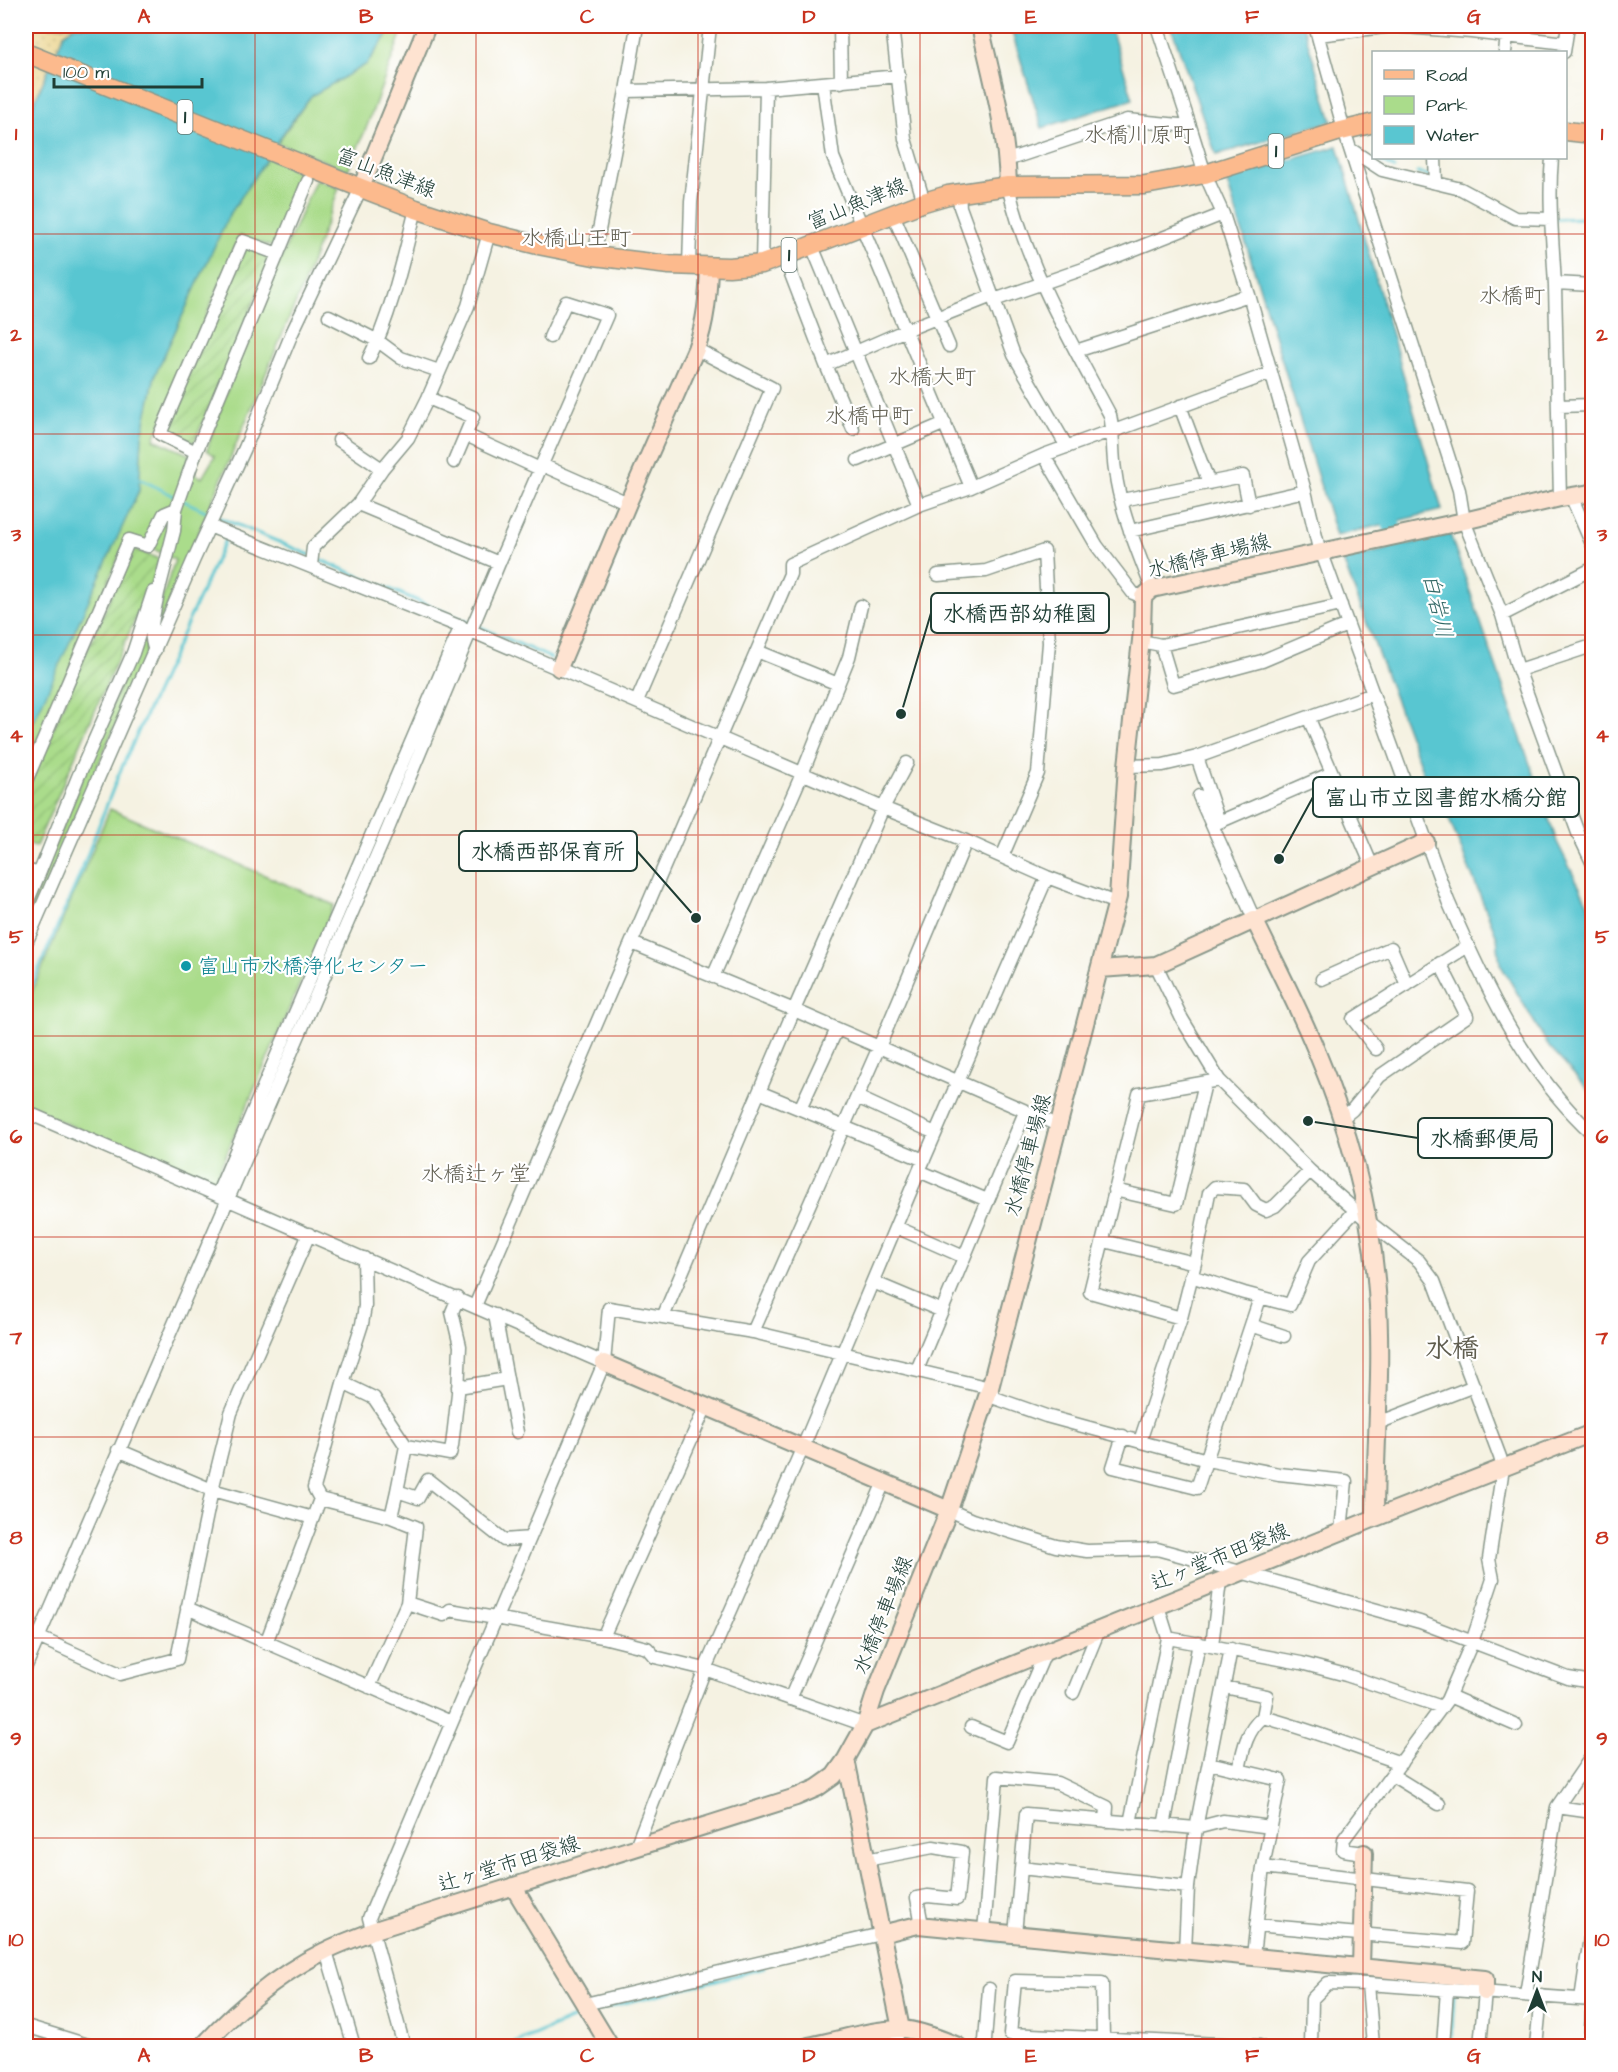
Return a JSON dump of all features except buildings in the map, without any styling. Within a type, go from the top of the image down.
[{"type":"main road","points":[[353,185],[427,26]]},
{"type":"main road","points":[[980,26],[999,113],[1007,160],[1008,186]]},
{"type":"main road","name":"富山魚津線","points":[[26,52],[353,185],[489,233],[594,255],[689,266],[762,264],[924,202],[959,193],[1008,186],[1145,185],[1210,172],[1372,123]]},
{"type":"main road","points":[[1567,131],[1593,134]]},
{"type":"main road","points":[[559,668],[696,349],[703,330],[708,298],[709,267]]},
{"type":"main road","name":"水橋停車場線","points":[[846,1759],[865,1725],[876,1691],[949,1510],[990,1388],[1060,1126],[1116,903],[1120,876],[1127,766],[1148,593],[1566,497],[1593,494]]},
{"type":"main road","points":[[1100,969],[1156,965],[1426,842]]},
{"type":"main road","points":[[1254,919],[1316,1049],[1342,1118],[1369,1222],[1380,1331],[1375,1518]]},
{"type":"main road","points":[[604,1363],[949,1510]]},
{"type":"main road","name":"辻ヶ堂市田袋線","points":[[865,1725],[1098,1632],[1341,1531],[1593,1433]]},
{"type":"main road","points":[[846,1759],[901,2029]]},
{"type":"main road","name":"辻ヶ堂市田袋線","points":[[203,2046],[223,2024],[256,1995],[290,1971],[326,1951],[372,1931],[796,1797],[817,1788],[834,1776],[846,1759]]},
{"type":"main road","points":[[1361,1967],[1364,1853]]},
{"type":"main road","points":[[513,1886],[610,2046]]},
{"type":"main road","points":[[881,1934],[922,1925],[1253,1956],[1485,1979],[1485,1992]]},
{"type":"main road","points":[[808,2046],[874,2032],[901,2029],[958,2046]]},
{"type":"street","points":[[594,255],[637,26]]},
{"type":"street","points":[[689,266],[692,202],[710,26]]},
{"type":"street","points":[[840,26],[841,82]]},
{"type":"street","points":[[892,26],[905,139],[924,202]]},
{"type":"street","points":[[1157,26],[1190,126],[1210,172],[1249,295],[1305,492],[1326,551],[1324,559],[1426,842],[1468,946],[1510,1028],[1557,1095],[1593,1133]]},
{"type":"street","points":[[1568,26],[1565,48],[1503,32],[1392,26],[1317,30],[1341,131],[1350,149],[1459,490],[1460,522],[1502,615],[1519,670],[1578,833],[1593,862]]},
{"type":"street","points":[[1503,32],[1505,51]]},
{"type":"street","points":[[626,91],[766,88],[899,76]]},
{"type":"street","points":[[823,83],[833,157],[971,487]]},
{"type":"street","points":[[762,264],[766,88]]},
{"type":"street","points":[[1007,160],[1127,120],[1190,126]]},
{"type":"street","points":[[1350,149],[1382,170],[1461,189],[1515,218],[1551,219]]},
{"type":"street","points":[[1435,159],[1436,183]]},
{"type":"street","points":[[1552,159],[1551,219],[1558,406],[1566,497],[1593,544]]},
{"type":"street","points":[[155,650],[151,641],[151,631],[174,531],[176,509],[196,452],[308,181]]},
{"type":"street","points":[[26,943],[245,448],[353,185]]},
{"type":"street","points":[[1008,186],[1013,209],[1041,283],[1110,415],[1114,431],[1112,442],[1115,472],[1148,593],[1133,593],[1097,546],[1044,455]]},
{"type":"street","points":[[959,193],[960,207],[1014,355],[1067,447]]},
{"type":"street","points":[[369,358],[378,341],[416,209]]},
{"type":"street","points":[[893,214],[949,346]]},
{"type":"street","points":[[826,365],[992,296],[1000,298],[1092,266],[1223,214]]},
{"type":"street","points":[[311,565],[313,547],[358,504],[382,469],[408,438],[468,306],[489,233]]},
{"type":"street","points":[[196,452],[160,434],[243,241],[278,254]]},
{"type":"street","points":[[812,246],[920,505]]},
{"type":"street","points":[[784,256],[853,429]]},
{"type":"street","points":[[1555,283],[1593,285]]},
{"type":"street","points":[[1076,351],[1249,295]]},
{"type":"street","points":[[26,1666],[223,1197],[385,837],[466,628],[499,563],[607,315],[566,302],[550,337]]},
{"type":"street","points":[[328,316],[378,341],[401,358],[439,371]]},
{"type":"street","points":[[637,701],[772,388],[696,349]]},
{"type":"street","points":[[475,1306],[790,574],[790,564],[920,505],[971,487],[1044,455],[1271,373]]},
{"type":"street","points":[[428,398],[473,417],[454,462]]},
{"type":"street","points":[[1558,406],[1593,405]]},
{"type":"street","points":[[1180,406],[1209,483]]},
{"type":"street","points":[[858,460],[945,423]]},
{"type":"street","points":[[466,435],[628,503]]},
{"type":"street","points":[[339,440],[382,469]]},
{"type":"street","points":[[1122,500],[1243,476],[1249,505]]},
{"type":"street","points":[[1130,531],[1305,492]]},
{"type":"street","points":[[358,504],[499,563]]},
{"type":"street","points":[[26,781],[129,540],[148,546],[164,514],[176,509]]},
{"type":"street","points":[[209,526],[466,628],[802,774],[1047,877],[1116,903]]},
{"type":"street","points":[[938,575],[987,570],[1044,550],[1048,644],[1038,773],[1002,857]]},
{"type":"street","points":[[1502,615],[1593,569]]},
{"type":"street","points":[[26,905],[78,777],[133,653],[153,592],[158,593]]},
{"type":"street","points":[[1141,641],[1161,645],[1341,605]]},
{"type":"street","points":[[713,977],[802,774],[849,657],[861,606]]},
{"type":"street","points":[[1161,645],[1173,685],[1262,661],[1347,625]]},
{"type":"street","points":[[1519,670],[1593,646]]},
{"type":"street","points":[[757,651],[838,684]]},
{"type":"street","points":[[1127,766],[1163,765],[1197,757],[1309,719],[1373,694]]},
{"type":"street","points":[[1309,719],[1372,866]]},
{"type":"street","points":[[1197,757],[1215,824],[1254,919]]},
{"type":"street","points":[[663,1317],[794,1010],[883,808],[907,763]]},
{"type":"street","points":[[1215,824],[1332,772]]},
{"type":"street","points":[[1199,796],[1215,824]]},
{"type":"street","points":[[753,1332],[879,1047],[966,841]]},
{"type":"street","points":[[26,870],[39,874]]},
{"type":"street","points":[[635,1849],[705,1669],[803,1447],[921,1165],[1047,877]]},
{"type":"street","points":[[632,943],[794,1010],[1060,1126]]},
{"type":"street","points":[[1376,1049],[1353,1020],[1468,946]]},
{"type":"street","points":[[1322,979],[1391,948],[1407,985]]},
{"type":"street","points":[[1342,1118],[1352,1110],[1380,1076],[1467,1016],[1440,963]]},
{"type":"street","points":[[1156,965],[1182,1019],[1219,1080],[1310,1171],[1355,1211],[1419,1261],[1434,1281],[1503,1468],[1489,1559],[1493,1579],[1472,1642],[1442,1707],[1344,1839],[1343,1850],[1364,1853]]},
{"type":"street","points":[[800,1109],[837,1029]]},
{"type":"street","points":[[1181,1318],[1090,1292],[1139,1094],[1219,1080]]},
{"type":"street","points":[[1114,1190],[1176,1204],[1205,1083]]},
{"type":"street","points":[[759,1092],[844,1126],[987,1200]]},
{"type":"street","points":[[857,1097],[935,1133]]},
{"type":"street","points":[[26,1112],[604,1363]]},
{"type":"street","points":[[917,1370],[1025,1112]]},
{"type":"street","points":[[1140,1441],[1181,1318],[1209,1193],[1215,1187],[1244,1189],[1257,1205],[1266,1210],[1275,1206],[1310,1171]]},
{"type":"street","points":[[1104,1241],[1193,1270],[1260,1298],[1290,1305],[1309,1261],[1355,1211]]},
{"type":"street","points":[[896,1227],[964,1257]]},
{"type":"street","points":[[38,1637],[120,1674],[177,1659],[212,1490],[231,1413],[309,1234]]},
{"type":"street","points":[[364,1258],[363,1324],[343,1383],[314,1488],[320,1499],[391,1517],[416,1527],[407,1603],[369,1687]]},
{"type":"street","points":[[873,1282],[942,1311]]},
{"type":"street","points":[[406,1446],[450,1454],[453,1446],[460,1346],[452,1312],[458,1298]]},
{"type":"street","points":[[1123,1436],[1113,1467],[1197,1488],[1260,1298]]},
{"type":"street","points":[[404,2046],[369,1918],[604,1363],[609,1308],[753,1332],[990,1388],[994,1398],[1046,1416],[1207,1460],[1278,1474],[1346,1481],[1341,1531]]},
{"type":"street","points":[[495,1315],[517,1432]]},
{"type":"street","points":[[1251,1325],[1284,1336]]},
{"type":"street","points":[[458,1387],[507,1379]]},
{"type":"street","points":[[343,1383],[374,1398],[406,1446],[391,1517]]},
{"type":"street","points":[[1378,1423],[1474,1386]]},
{"type":"street","points":[[603,1637],[706,1406]]},
{"type":"street","points":[[118,1450],[212,1490],[313,1518]]},
{"type":"street","points":[[397,1491],[418,1498],[428,1480],[504,1540],[530,1538]]},
{"type":"street","points":[[790,1699],[885,1482]]},
{"type":"street","points":[[266,1643],[320,1499]]},
{"type":"street","points":[[949,1510],[972,1520],[1056,1546],[1086,1551],[1157,1549],[1420,1622],[1568,1678],[1593,1682]]},
{"type":"street","points":[[1164,1826],[1220,1581]]},
{"type":"street","points":[[407,1603],[444,1615],[450,1610],[647,1647],[655,1657],[705,1669],[865,1725]]},
{"type":"street","points":[[1130,1823],[1168,1638],[1158,1606]]},
{"type":"street","points":[[187,1608],[451,1722]]},
{"type":"street","points":[[1073,1693],[1098,1632]]},
{"type":"street","points":[[1168,1638],[1301,1663],[1346,1675],[1442,1707]]},
{"type":"street","points":[[1185,1950],[1188,1887],[1196,1828],[1231,1649]]},
{"type":"street","points":[[971,1727],[1007,1742],[1045,1653]]},
{"type":"street","points":[[1224,1687],[1267,1696],[1263,1717],[1244,1741],[1239,1770]]},
{"type":"street","points":[[1449,1696],[1516,1725]]},
{"type":"street","points":[[1263,1717],[1300,1727],[1401,1763]]},
{"type":"street","points":[[1526,1995],[1557,1807],[1593,1756]]},
{"type":"street","points":[[1209,1763],[1280,1780],[1263,1867],[1253,1956]]},
{"type":"street","points":[[1392,1775],[1438,1804]]},
{"type":"street","points":[[984,1931],[997,1777],[1057,1783],[1107,1807],[1106,1821]]},
{"type":"street","points":[[1557,1807],[1593,1812]]},
{"type":"street","points":[[1015,1934],[1026,1814],[1196,1828],[1223,1821],[1271,1827]]},
{"type":"street","points":[[866,1860],[933,1847],[962,1851],[957,1899],[928,1896],[917,1898],[922,1925]]},
{"type":"street","points":[[1256,1925],[1462,1942],[1467,1891],[1263,1867]]},
{"type":"street","points":[[1021,1868],[1188,1887]]},
{"type":"street","points":[[1311,2046],[1312,1999],[1328,1983],[1587,1999],[1593,1924]]},
{"type":"street","points":[[585,2004],[881,1934]]},
{"type":"street","points":[[326,1951],[354,2046]]},
{"type":"street","points":[[1103,2039],[1102,1983],[1015,1981],[1010,2034],[1034,2041],[1103,2039],[1260,2046]]},
{"type":"street","points":[[1368,1984],[1373,2046]]},
{"type":"street","points":[[982,2046],[985,2041],[989,1989]]},
{"type":"street","points":[[1443,2046],[1447,1990]]},
{"type":"street","points":[[1480,2046],[1485,1992]]},
{"type":"street","points":[[1536,2046],[1541,1996]]},
{"type":"street","points":[[1590,2046],[1593,2013]]},
{"type":"street","points":[[26,2026],[91,2046]]},
{"type":"street","points":[[895,2046],[895,2039],[901,2029]]},
{"type":"green space","points":[[393,26],[404,26],[348,170],[277,143],[311,96],[367,64]]},
{"type":"green space","points":[[267,157],[303,173],[276,248],[240,236],[154,439],[190,455],[186,469],[202,478],[215,456],[207,450],[218,415],[258,313],[316,179],[339,188],[302,288],[156,634],[161,602],[175,560],[128,536],[26,769],[26,731],[139,491],[142,436],[155,375],[228,217]]},
{"type":"green space","points":[[244,246],[273,257],[194,443],[165,430]]},
{"type":"green space","points":[[132,548],[161,560],[36,846],[26,843],[26,791]]},
{"type":"green space","points":[[152,609],[145,656],[26,932],[26,914]]},
{"type":"green space","points":[[110,809],[334,905],[212,1187],[26,1106],[26,1006]]},
{"type":"sand","points":[[26,26],[75,26],[64,34],[26,121]]},
{"type":"water","points":[[75,26],[393,26],[367,64],[311,96],[286,129],[228,217],[155,375],[142,436],[139,490],[37,714],[26,733],[26,121],[64,34]]},
{"type":"water","points":[[1010,26],[1110,26],[1133,99],[1042,128]]},
{"type":"water","points":[[1171,26],[1303,26],[1332,121],[1216,155]]},
{"type":"water","points":[[1338,146],[1442,510],[1336,536],[1226,179]]},
{"type":"water","points":[[1450,534],[1557,842],[1592,912],[1592,1094],[1549,1047],[1500,964],[1497,937],[1446,812],[1437,810],[1343,560]]},
{"type":"waterway","points":[[1377,159],[1394,168]]},
{"type":"waterway","points":[[1418,173],[1432,176]]},
{"type":"waterway","points":[[1556,219],[1592,219]]},
{"type":"waterway","points":[[138,478],[178,498]]},
{"type":"waterway","points":[[184,501],[210,513]]},
{"type":"waterway","name":"白岩川","points":[[1385,501],[1404,569]]},
{"type":"waterway","points":[[216,516],[310,555]]},
{"type":"waterway","points":[[26,998],[78,879],[118,776],[226,538]]},
{"type":"waterway","points":[[316,558],[470,623]]},
{"type":"waterway","points":[[476,625],[551,658]]},
{"type":"waterway","points":[[294,1031],[384,823]]},
{"type":"waterway","points":[[991,1940],[1023,1943]]},
{"type":"waterway","points":[[596,2010],[764,1968]]},
{"type":"waterway","points":[[1451,2046],[1454,1992]]},
{"type":"waterway","points":[[508,2046],[584,2014]]},
{"type":"place","name":"水橋西部幼稚園","points":[[901,714]]},
{"type":"place","name":"富山市立図書館水橋分館","points":[[1279,859]]},
{"type":"place","name":"水橋西部保育所","points":[[696,918]]},
{"type":"place","name":"富山市水橋浄化センター","points":[[186,966]]},
{"type":"place","name":"水橋郵便局","points":[[1308,1121]]},
{"type":"district","name":"水橋川原町","points":[[1139,135]]},
{"type":"district","name":"水橋山王町","points":[[576,238]]},
{"type":"district","name":"水橋町","points":[[1512,296]]},
{"type":"district","name":"水橋大町","points":[[932,377]]},
{"type":"district","name":"水橋中町","points":[[869,416]]},
{"type":"district","name":"水橋辻ヶ堂","points":[[476,1174]]},
{"type":"district","name":"水橋","points":[[1452,1349]]}]
